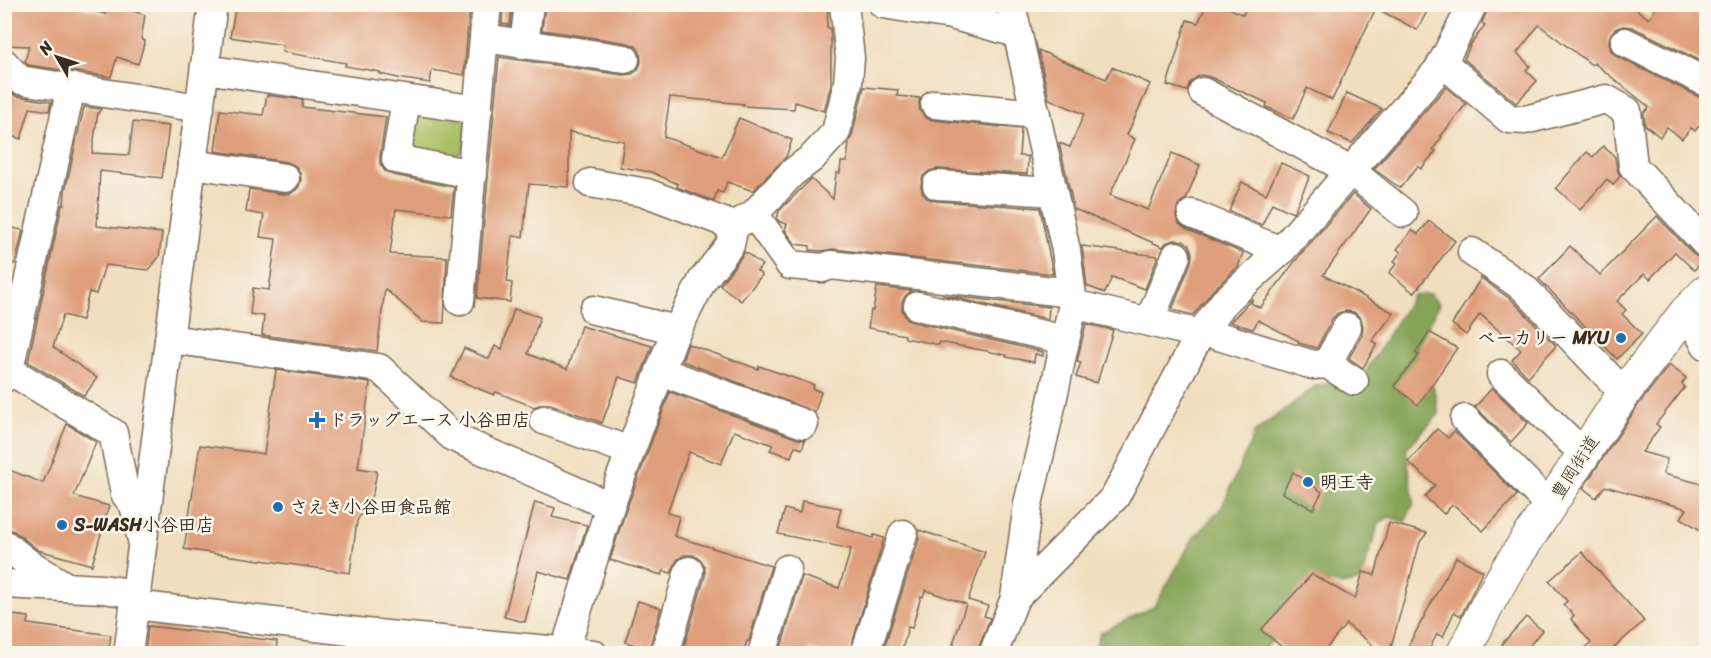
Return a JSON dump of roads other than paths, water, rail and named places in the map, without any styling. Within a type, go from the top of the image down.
[{"type":"main road","name":"豊岡街道","points":[[1463,654],[1507,570],[1624,393],[1696,302]]},
{"type":"street","points":[[128,654],[213,4]]},
{"type":"street","points":[[460,302],[488,4]]},
{"type":"street","points":[[524,44],[529,4]]},
{"type":"street","points":[[4,584],[67,587],[365,643],[564,652],[610,506],[630,451],[677,330],[702,281],[730,245],[744,220],[792,173],[812,158],[836,132],[848,82],[850,58],[844,4]]},
{"type":"street","points":[[883,4],[951,15],[1017,33]]},
{"type":"street","points":[[993,654],[1015,598],[1028,504],[1072,299],[1066,250],[1011,4]]},
{"type":"street","points":[[1015,598],[1115,497],[1200,334],[1224,302],[1281,251],[1442,62],[1473,4]]},
{"type":"street","points":[[484,38],[625,59]]},
{"type":"street","points":[[1625,42],[1707,82]]},
{"type":"street","points":[[1442,62],[1509,119],[1525,120],[1606,99],[1627,111],[1633,166],[1707,244]]},
{"type":"street","points":[[4,63],[20,80],[200,108]]},
{"type":"street","points":[[205,69],[478,110]]},
{"type":"street","points":[[71,87],[7,374],[113,434],[125,494],[134,506],[143,547]]},
{"type":"street","points":[[1203,92],[1351,171],[1403,213]]},
{"type":"street","points":[[406,99],[396,159],[472,174]]},
{"type":"street","points":[[935,104],[1036,114]]},
{"type":"street","points":[[192,164],[285,178]]},
{"type":"street","points":[[590,183],[647,193],[744,220],[790,265],[823,268],[831,265],[1072,299],[1149,322],[1200,334],[1212,334],[1312,364],[1326,364],[1354,381]]},
{"type":"street","points":[[937,185],[1053,192]]},
{"type":"street","points":[[1192,214],[1281,251]]},
{"type":"street","points":[[1472,252],[1524,288],[1624,393]]},
{"type":"street","points":[[1149,322],[1176,256]]},
{"type":"street","points":[[1696,302],[1707,345]]},
{"type":"street","points":[[918,306],[1065,340]]},
{"type":"street","points":[[594,310],[677,330]]},
{"type":"street","points":[[1326,364],[1347,327]]},
{"type":"street","points":[[169,339],[379,368],[453,437],[610,506]]},
{"type":"street","points":[[660,371],[804,424]]},
{"type":"street","points":[[1501,374],[1584,454]]},
{"type":"street","points":[[1465,419],[1550,506]]},
{"type":"street","points":[[544,420],[630,451]]},
{"type":"street","points":[[865,654],[903,534]]},
{"type":"street","points":[[4,544],[28,563],[67,587]]},
{"type":"street","points":[[762,654],[787,569]]},
{"type":"street","points":[[665,654],[689,571]]},
{"type":"place","name":"ベーカリー MYU","points":[[1621,338]]},
{"type":"place","name":"ドラッグエース 小谷田店","points":[[317,420]]},
{"type":"place","name":"明王寺","points":[[1308,482]]},
{"type":"place","name":"さえき小谷田食品館","points":[[278,507]]},
{"type":"place","name":"S-WASH小谷田店","points":[[62,525]]}]
